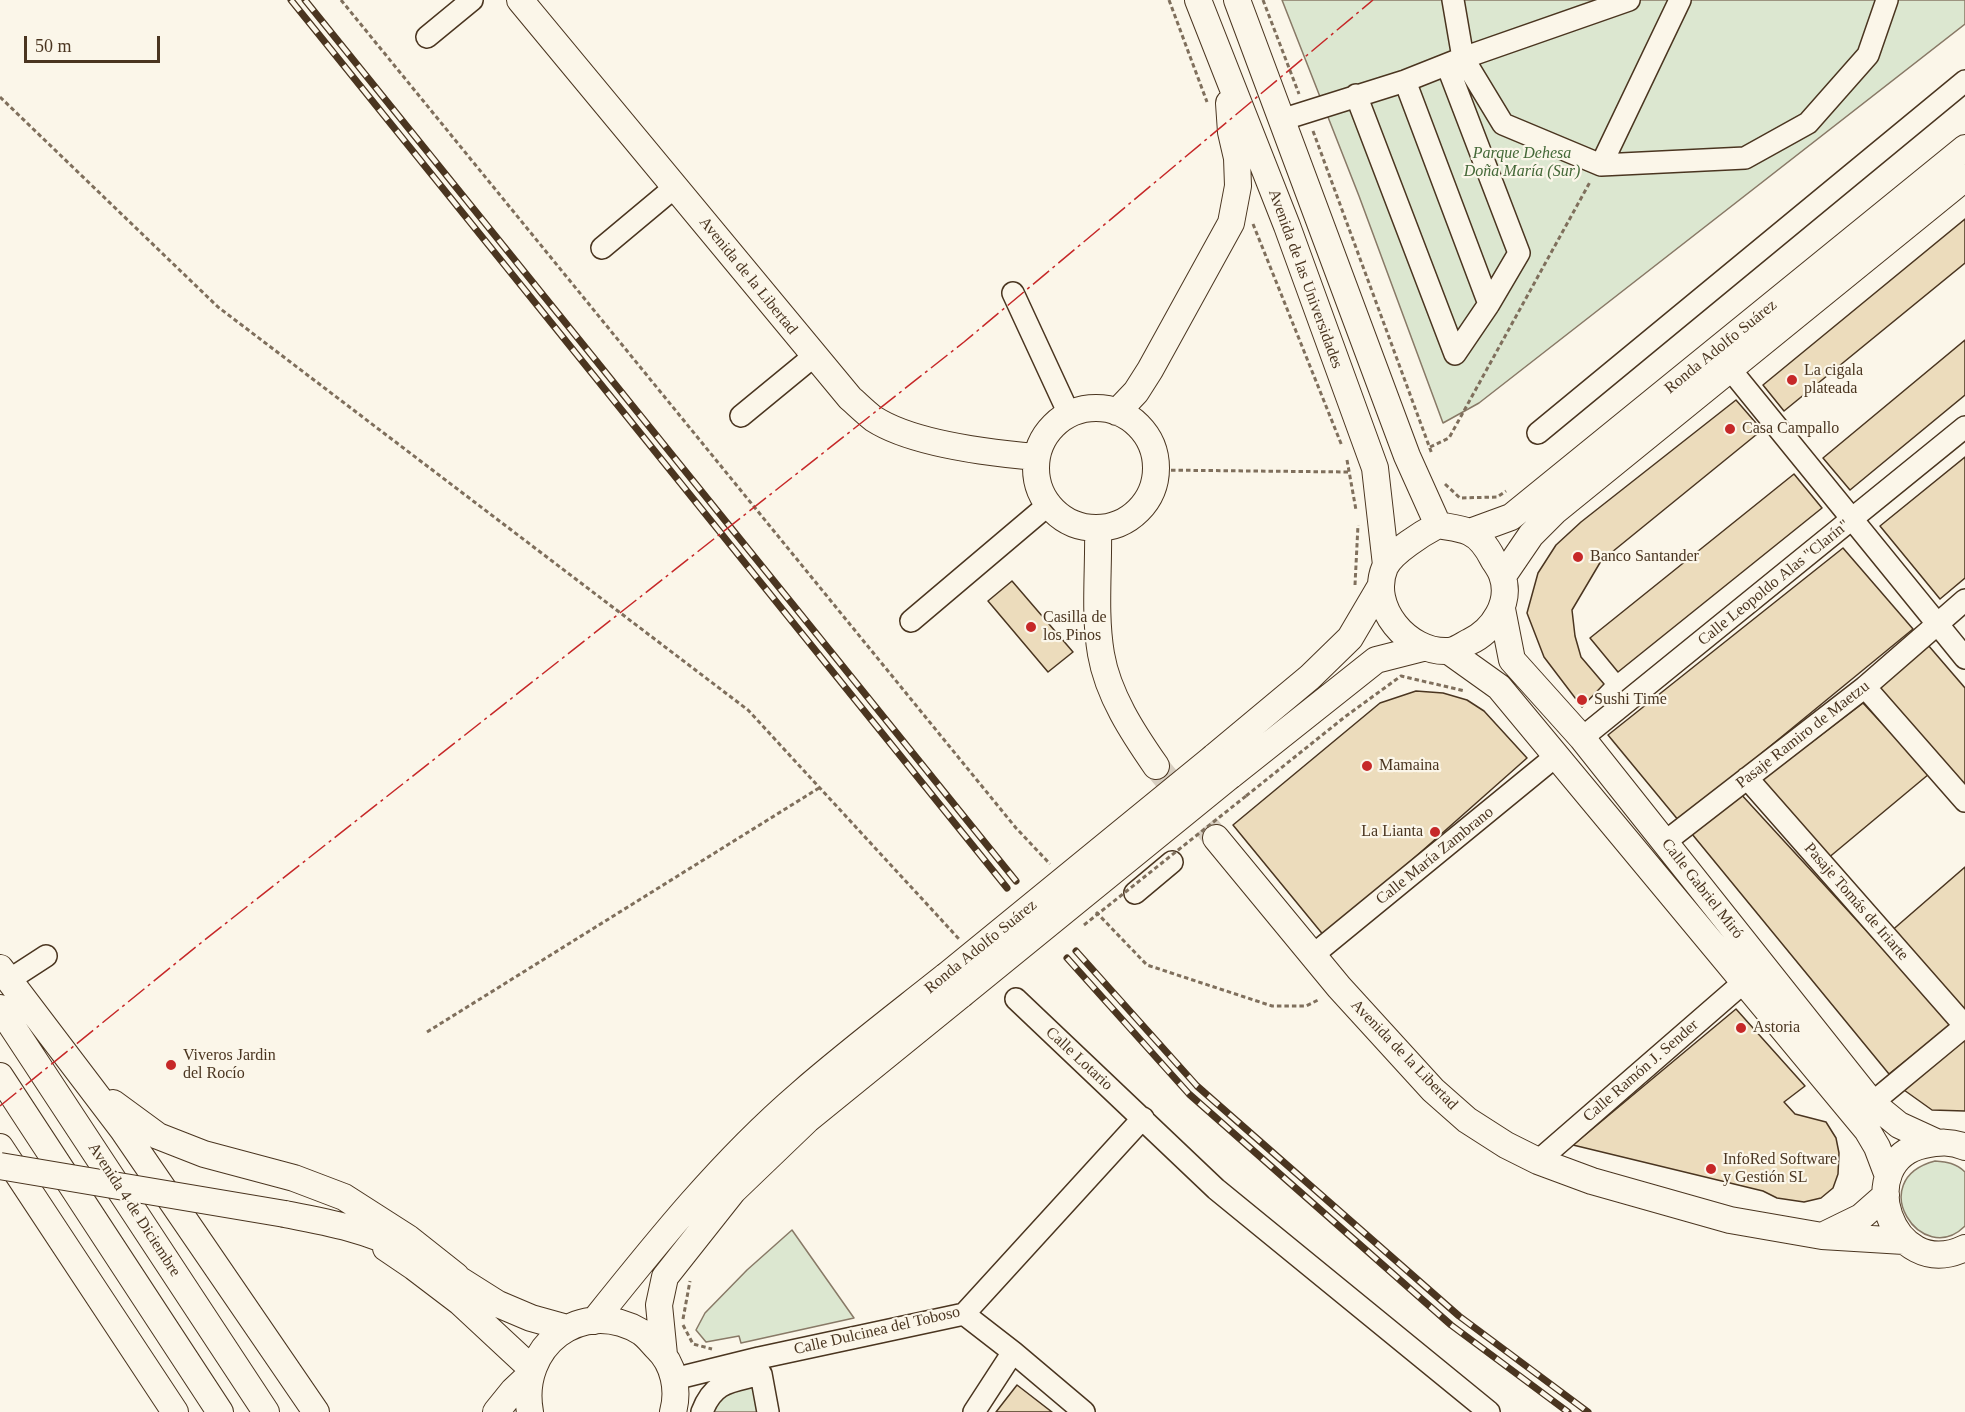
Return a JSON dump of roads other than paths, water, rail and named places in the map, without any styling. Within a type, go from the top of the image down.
[{"type":"main road","name":"Avenida de la Libertad","points":[[520,0],[850,398],[875,419],[909,435],[957,446],[1036,458]]},
{"type":"main road","name":"Avenida de las Universidades","points":[[1198,0],[1287,226],[1375,468],[1383,576]]},
{"type":"main road","name":"Avenida de las Universidades","points":[[1237,0],[1407,456],[1438,525]]},
{"type":"main road","points":[[1117,412],[1136,392],[1150,370],[1231,224],[1238,186],[1227,76]]},
{"type":"main road","name":"Ronda Adolfo Suárez","points":[[1470,532],[1511,517],[1965,148]]},
{"type":"main road","name":"Ronda Adolfo Suárez","points":[[1503,576],[1531,535],[1554,512],[1965,178]]},
{"type":"main road","points":[[1101,408],[1117,412],[1133,421],[1146,435],[1154,452],[1156,470],[1151,492],[1139,511],[1120,524],[1098,529],[1079,526],[1062,518],[1048,505],[1039,490],[1035,474],[1036,458],[1042,440],[1054,425],[1069,414],[1084,409],[1101,408]]},
{"type":"main road","points":[[1438,525],[1470,532],[1487,547],[1503,576],[1502,609],[1491,625],[1478,638],[1450,652],[1423,648],[1400,633],[1385,606],[1383,576],[1414,538],[1438,525]]},
{"type":"main road","points":[[1098,529],[1098,624],[1101,656],[1122,711],[1156,766]]},
{"type":"main road","name":"Ronda Adolfo Suárez","points":[[1222,767],[1350,638],[1383,576]]},
{"type":"main road","name":"Calle Gabriel Miró","points":[[1502,609],[1512,660],[1582,738],[1872,1103],[1899,1125],[1936,1142]]},
{"type":"main road","name":"Ronda Adolfo Suárez","points":[[594,1321],[657,1242],[717,1173],[799,1094],[953,985],[1222,767],[1376,660],[1423,648]]},
{"type":"main road","name":"Calle Gabriel Miró","points":[[1450,652],[1499,687],[1867,1130],[1877,1147],[1887,1186],[1890,1222],[1904,1240]]},
{"type":"main road","name":"Avenida de la Libertad","points":[[1216,838],[1339,987],[1432,1090],[1467,1120],[1506,1145],[1538,1161],[1592,1180],[1730,1220],[1822,1236],[1904,1240]]},
{"type":"main road","points":[[4,974],[123,1130],[315,1408]]},
{"type":"main road","name":"Ronda Adolfo Suárez","points":[[664,1355],[659,1305],[665,1277],[732,1191],[953,985]]},
{"type":"main road","name":"Avenida 4 de Diciembre","points":[[0,1008],[266,1412]]},
{"type":"main road","points":[[68,1058],[112,1102],[158,1136],[204,1154],[294,1178],[344,1197],[408,1238],[456,1276],[498,1304],[531,1318],[567,1328]]},
{"type":"main road","points":[[0,1076],[220,1412]]},
{"type":"main road","points":[[1822,1236],[1861,1217],[1887,1186],[1892,1166],[1917,1146],[1936,1142],[1949,1142],[1964,1146]]},
{"type":"main road","points":[[0,1147],[175,1412]]},
{"type":"main road","points":[[0,1166],[326,1222],[398,1246],[456,1276]]},
{"type":"main road","points":[[363,1233],[414,1267],[460,1302],[531,1372]]},
{"type":"main road","points":[[1904,1240],[1912,1247],[1965,1263]]},
{"type":"main road","points":[[1936,1254],[1956,1252],[1965,1248]]},
{"type":"main road","points":[[530,1412],[527,1399],[531,1372],[538,1355],[548,1343],[567,1328],[594,1321],[622,1323],[642,1333],[664,1355],[674,1379],[673,1412]]},
{"type":"main road","points":[[496,1412],[531,1372]]},
{"type":"street","points":[[427,37],[472,0]]},
{"type":"street","points":[[1356,95],[1455,354],[1490,304],[1519,253],[1455,61],[1453,0]]},
{"type":"street","points":[[1281,120],[1405,81],[1455,61],[1629,0]]},
{"type":"street","points":[[1601,165],[1680,0]]},
{"type":"street","points":[[1455,61],[1503,124],[1601,165],[1745,158],[1808,123],[1868,55],[1887,0]]},
{"type":"street","points":[[1405,81],[1490,304]]},
{"type":"street","points":[[1538,433],[1965,81]]},
{"type":"street","points":[[602,248],[675,187]]},
{"type":"street","points":[[1013,292],[1069,414]]},
{"type":"street","points":[[741,416],[814,356]]},
{"type":"street","points":[[1730,369],[1965,658]]},
{"type":"street","name":"Calle Leopoldo Alas \"Clarín\"","points":[[1582,738],[1965,427]]},
{"type":"street","points":[[911,621],[1048,505]]},
{"type":"street","name":"Pasaje Ramiro de Maetzu","points":[[1665,842],[1865,687],[1965,600]]},
{"type":"street","points":[[1865,687],[1965,801]]},
{"type":"street","name":"Calle María Zambrano","points":[[1313,955],[1556,756]]},
{"type":"street","name":"Pasaje Tomás de Iriarte","points":[[1747,778],[1965,1026]]},
{"type":"street","points":[[1135,893],[1172,862]]},
{"type":"street","points":[[4,974],[46,956]]},
{"type":"street","name":"Calle Ramón J. Sender","points":[[1538,1161],[1744,982]]},
{"type":"street","name":"Calle Lotario","points":[[1016,999],[1216,1189],[1489,1412]]},
{"type":"street","points":[[1872,1103],[1965,1026]]},
{"type":"street","name":"Calle Dulcinea del Toboso","points":[[674,1379],[759,1358],[964,1314],[1143,1118]]},
{"type":"street","points":[[964,1314],[1013,1352],[1083,1412]]},
{"type":"street","points":[[974,1412],[1013,1352]]},
{"type":"street","points":[[702,1412],[708,1396],[723,1384],[761,1374],[768,1412]]},
{"type":"tunnel","points":[[1156,766],[1216,838]]},
{"type":"railway","points":[[291,0],[1007,888]]},
{"type":"railway","points":[[305,0],[1016,881]]},
{"type":"railway","points":[[1076,951],[1197,1086],[1459,1316],[1588,1412]]},
{"type":"railway","points":[[1067,958],[1189,1094],[1451,1325],[1568,1412]]},
{"type":"place","name":"La cigala plateada","points":[[1792,380]]},
{"type":"place","name":"Casa Campallo","points":[[1730,429]]},
{"type":"place","name":"Banco Santander","points":[[1578,557]]},
{"type":"place","name":"Casilla de los Pinos","points":[[1031,627]]},
{"type":"place","name":"Sushi Time","points":[[1582,700]]},
{"type":"place","name":"Mamaina","points":[[1367,766]]},
{"type":"place","name":"La Lianta","points":[[1435,832]]},
{"type":"place","name":"Astoria","points":[[1741,1028]]},
{"type":"place","name":"Viveros Jardin del Rocío","points":[[171,1065]]},
{"type":"place","name":"InfoRed Software y Gestión SL","points":[[1711,1169]]},
{"type":"park label","name":"Parque Dehesa Doña María (Sur)","points":[[1522,163]]}]
